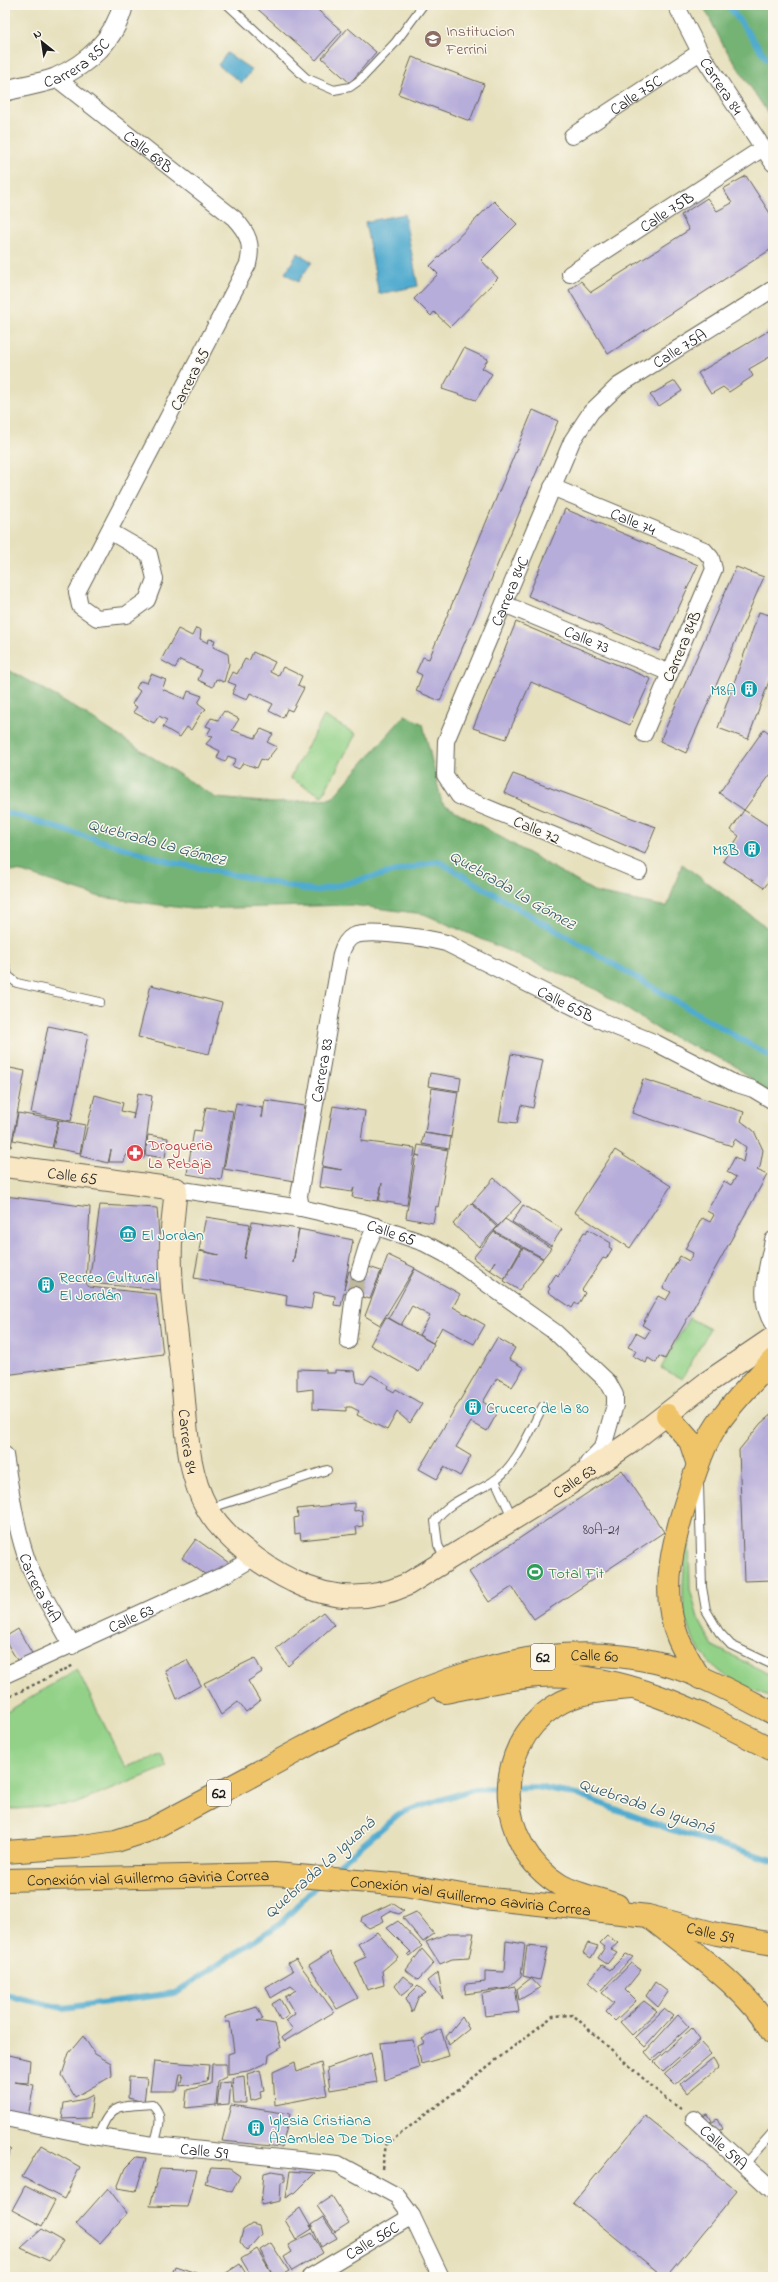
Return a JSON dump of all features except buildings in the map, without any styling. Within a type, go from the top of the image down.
[{"type":"highway","points":[[700,1678],[678,1636],[672,1614],[669,1586],[672,1558],[680,1519],[698,1465],[716,1426],[733,1404],[773,1360]]},
{"type":"highway","points":[[667,1415],[690,1441],[698,1465]]},
{"type":"highway","name":"Calle 60","points":[[389,1704],[432,1684],[476,1670],[549,1656],[585,1653],[621,1656],[657,1662],[700,1678],[773,1713]]},
{"type":"highway","points":[[389,1704],[511,1679],[538,1676],[590,1678],[631,1688],[684,1705],[773,1750]]},
{"type":"highway","points":[[631,1688],[593,1692],[555,1705],[538,1721],[523,1739],[514,1760],[508,1782],[508,1806],[514,1829],[526,1852],[560,1885],[648,1916],[703,1959],[746,1999],[765,2020],[773,2034]]},
{"type":"highway","name":"Conexión vial Guillermo Gaviria Correa","points":[[5,1852],[76,1847],[116,1841],[150,1830],[389,1704]]},
{"type":"highway","name":"Conexión vial Guillermo Gaviria Correa","points":[[5,1880],[275,1874],[404,1885],[474,1897],[648,1916]]},
{"type":"highway","name":"Calle 59","points":[[648,1916],[717,1934],[773,1944]]},
{"type":"main road","name":"Calle 65","points":[[5,1166],[176,1189]]},
{"type":"main road","name":"Carrera 84","points":[[176,1189],[171,1244],[184,1395],[191,1458],[198,1488],[207,1509],[221,1526],[254,1557],[284,1577],[305,1587],[336,1596],[360,1598]]},
{"type":"main road","name":"Calle 63","points":[[360,1598],[397,1589],[446,1561],[563,1488],[628,1444],[708,1382],[773,1338]]},
{"type":"street","name":"Carrera 85C","points":[[5,91],[56,78],[93,56],[113,30],[123,5]]},
{"type":"street","name":"Carrera 84","points":[[676,5],[700,52],[773,163]]},
{"type":"street","name":"Calle 75C","points":[[572,136],[700,52]]},
{"type":"street","name":"Calle 68B","points":[[56,78],[139,142],[241,225]]},
{"type":"street","name":"Calle 75B","points":[[570,274],[764,148]]},
{"type":"street","name":"Carrera 85","points":[[110,531],[150,554],[155,579],[146,600],[126,615],[98,618],[80,606],[78,592],[248,264],[250,241],[241,225]]},
{"type":"street","name":"Calle 75A","points":[[591,412],[618,386],[773,289]]},
{"type":"street","name":"Carrera 84C","points":[[445,776],[446,741],[572,441],[591,412]]},
{"type":"street","name":"Calle 74","points":[[552,488],[704,550],[711,558]]},
{"type":"street","name":"Carrera 84B","points":[[644,734],[714,569],[711,558]]},
{"type":"street","name":"Calle 73","points":[[504,604],[670,673]]},
{"type":"street","name":"Calle 72","points":[[445,776],[459,796],[638,871]]},
{"type":"street","name":"Calle 65B","points":[[352,937],[363,934],[426,937],[446,943],[606,1022],[656,1043],[773,1101]]},
{"type":"street","name":"Carrera 83","points":[[301,1208],[299,1196],[341,954],[344,944],[352,937]]},
{"type":"street","name":"Calle 65","points":[[176,1189],[301,1208],[376,1226],[424,1243],[445,1254],[555,1332],[608,1382],[615,1395],[615,1406],[603,1447],[563,1488]]},
{"type":"street","points":[[360,1273],[368,1243],[376,1226]]},
{"type":"street","points":[[773,1240],[764,1297],[766,1311],[773,1324]]},
{"type":"street","points":[[348,1341],[354,1295]]},
{"type":"street","name":"Carrera 84A","points":[[5,1455],[16,1518],[25,1554],[35,1579],[72,1646]]},
{"type":"street","name":"Calle 63","points":[[5,1675],[72,1646],[226,1574],[254,1557]]},
{"type":"street","name":"Calle 59","points":[[5,2118],[98,2137],[154,2145],[338,2164],[397,2196],[412,2216]]},
{"type":"street","name":"Calle 59A","points":[[694,2119],[773,2191]]},
{"type":"street","points":[[412,2216],[441,2277]]},
{"type":"street","name":"Calle 56C","points":[[310,2277],[412,2216]]},
{"type":"lane","points":[[228,5],[306,78],[334,90],[350,87],[360,80],[395,43],[423,5]]},
{"type":"lane","points":[[5,964],[8,976],[17,983],[100,1002]]},
{"type":"lane","points":[[446,1561],[438,1545],[434,1529],[435,1521],[448,1506],[495,1480],[512,1462],[543,1406]]},
{"type":"lane","points":[[698,1465],[702,1587],[706,1610],[719,1632],[731,1645],[773,1665]]},
{"type":"lane","points":[[207,1509],[327,1470]]},
{"type":"lane","points":[[495,1480],[513,1519]]},
{"type":"lane","points":[[98,2137],[104,2119],[118,2107],[152,2104],[158,2110],[160,2119],[154,2145]]},
{"type":"lane","points":[[744,2165],[773,2132]]},
{"type":"path","points":[[380,2186],[386,2145],[553,2016],[573,2016],[666,2099],[694,2119]]},
{"type":"green space","points":[[703,5],[773,5],[773,121],[723,45]]},
{"type":"green space","points":[[5,668],[66,702],[216,798],[275,803],[332,798],[405,715],[423,724],[442,803],[597,893],[667,907],[682,864],[773,932],[773,1096],[732,1064],[664,1033],[597,990],[424,914],[351,905],[191,909],[100,897],[22,872],[5,870]]},
{"type":"green space","points":[[324,716],[356,734],[322,796],[290,778]]},
{"type":"green space","points":[[689,1318],[710,1329],[682,1379],[661,1368]]},
{"type":"green space","points":[[689,1530],[690,1589],[698,1618],[713,1646],[773,1676],[773,1698],[731,1680],[709,1661],[696,1645],[688,1628],[684,1610],[684,1572]]},
{"type":"green space","points":[[77,1669],[125,1767],[161,1755],[167,1767],[75,1804],[5,1810],[5,1709],[7,1712]]},
{"type":"water","points":[[227,53],[252,70],[242,83],[218,65]]},
{"type":"water","points":[[404,214],[418,286],[379,294],[365,222]]},
{"type":"water","points":[[298,253],[312,262],[298,282],[285,273]]},
{"type":"waterway","points":[[728,5],[773,67]]},
{"type":"waterway","name":"Quebrada La Gómez","points":[[5,812],[174,863],[315,891],[438,861],[773,1058]]},
{"type":"waterway","name":"Quebrada La Iguaná","points":[[328,1874],[400,1813],[474,1789],[537,1787],[581,1796],[669,1829],[773,1860]]},
{"type":"waterway","name":"Quebrada La Iguaná","points":[[5,1995],[63,2008],[175,1993],[281,1923],[319,1883]]},
{"type":"tunnel","points":[[354,1295],[359,1273]]},
{"type":"place","name":"Institucion Ferrini","points":[[433,39]]},
{"type":"place","name":"M8A","points":[[749,689]]},
{"type":"place","name":"M8B","points":[[752,849]]},
{"type":"place","name":"Drogueria La Rebaja","points":[[135,1153]]},
{"type":"place","name":"El Jordan","points":[[128,1234]]},
{"type":"place","name":"Recreo Cultural El Jordán","points":[[46,1285]]},
{"type":"place","name":"Crucero de la 80","points":[[473,1407]]},
{"type":"place","name":"Total Fit","points":[[535,1572]]},
{"type":"place","name":"Iglesia Cristiana Asamblea De Dios","points":[[256,2128]]}]
